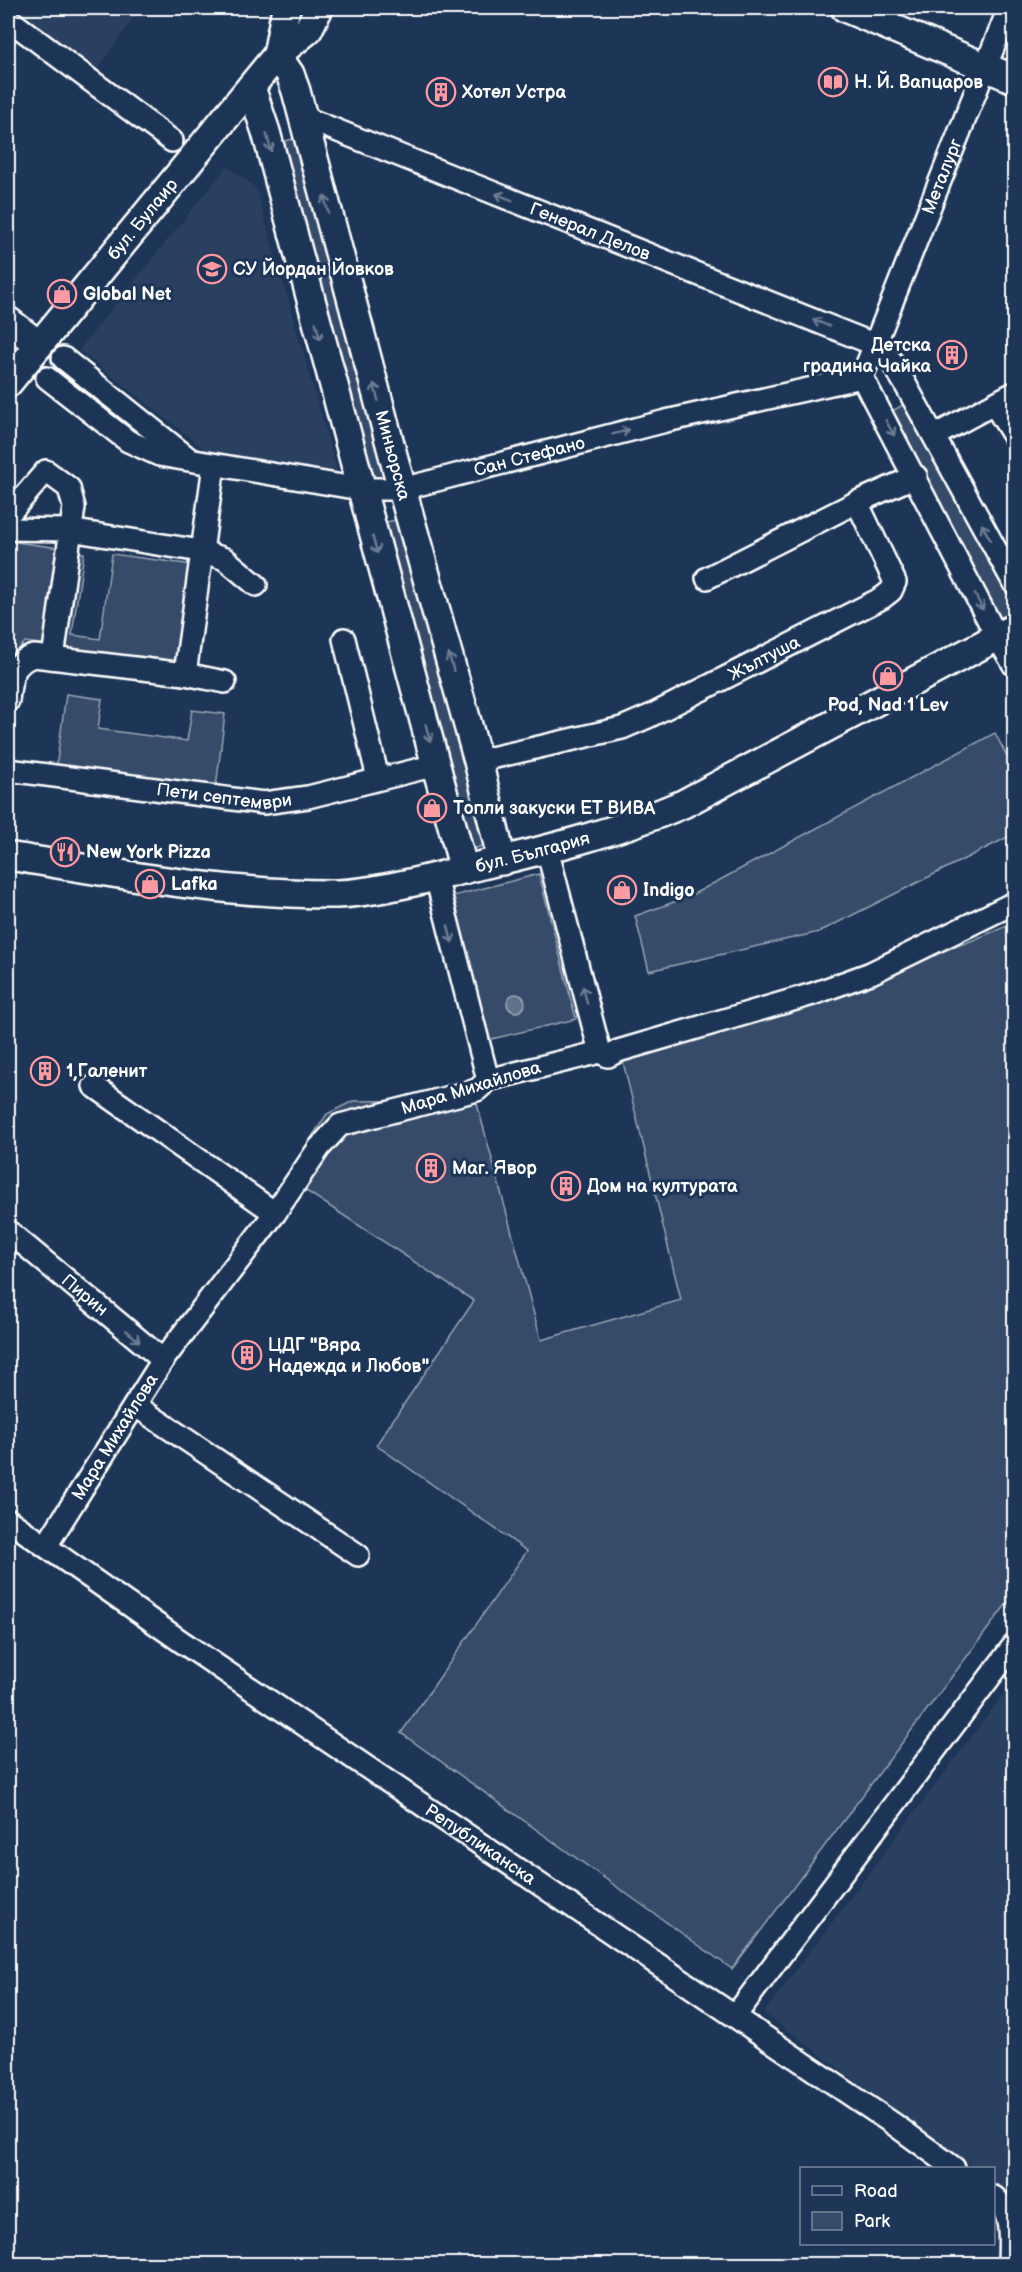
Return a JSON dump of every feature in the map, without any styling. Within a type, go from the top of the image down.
[{"type":"main road","name":"бул. Булаир","points":[[277,55],[286,8]]},
{"type":"main road","name":"бул. Булаир","points":[[12,370],[39,345],[277,55],[308,30],[319,8]]},
{"type":"main road","points":[[845,8],[1014,79]]},
{"type":"main road","name":"Миньорска","points":[[277,55],[290,74],[303,117],[402,489],[478,761],[502,861]]},
{"type":"main road","points":[[251,87],[269,143],[464,870]]},
{"type":"main road","points":[[8,321],[39,345]]},
{"type":"main road","name":"бул. България","points":[[8,856],[148,878],[263,892],[340,894],[436,877],[641,822],[683,804],[1006,633]]},
{"type":"street","name":"Металург","points":[[862,377],[1009,8]]},
{"type":"street","points":[[8,19],[172,141]]},
{"type":"street","name":"Генерал Делов","points":[[303,117],[876,345]]},
{"type":"street","points":[[876,345],[892,362],[1014,583]]},
{"type":"street","name":"Сан Стефано","points":[[63,358],[204,463]]},
{"type":"street","points":[[862,377],[1006,633],[1014,665]]},
{"type":"street","name":"Сан Стефано","points":[[47,378],[143,449],[204,463],[360,489],[402,489],[666,421],[862,377]]},
{"type":"street","points":[[934,436],[1014,393]]},
{"type":"street","points":[[994,404],[1014,436]]},
{"type":"street","points":[[185,674],[201,551],[204,463]]},
{"type":"street","points":[[8,515],[46,471],[69,488],[74,507],[52,658]]},
{"type":"street","points":[[706,578],[857,502],[916,476]]},
{"type":"street","name":"Жълтуша","points":[[478,761],[622,728],[651,716],[882,598],[891,591],[896,582],[857,502]]},
{"type":"street","points":[[8,529],[69,530],[201,551],[225,560],[256,585]]},
{"type":"street","points":[[344,639],[378,778]]},
{"type":"street","points":[[8,701],[10,680],[20,663],[34,656],[185,674],[225,682]]},
{"type":"street","name":"Пети септември","points":[[8,770],[264,803],[308,798],[378,778],[436,765]]},
{"type":"street","points":[[547,849],[600,1052]]},
{"type":"street","points":[[436,877],[488,1080]]},
{"type":"street","name":"Мара Михайлова","points":[[46,1546],[163,1360],[275,1213],[319,1148],[340,1125],[477,1090],[488,1080],[600,1052],[608,1056],[833,987],[871,973],[1014,903]]},
{"type":"street","points":[[94,1086],[275,1213]]},
{"type":"street","name":"Пирин","points":[[8,1231],[163,1360]]},
{"type":"street","points":[[136,1406],[358,1555]]},
{"type":"street","name":"Републиканска","points":[[8,1520],[182,1642],[735,2016],[951,2167]]},
{"type":"street","points":[[735,2016],[1014,1645]]},
{"type":"street","points":[[995,2199],[1006,2211],[1009,2224],[1009,2265]]},
{"type":"shaded area","points":[[8,8],[140,8],[94,74],[8,15]]},
{"type":"shaded area","name":"СУ Йордан Йовков","points":[[227,166],[256,188],[338,474],[221,462],[79,350]]},
{"type":"shaded area","points":[[516,994],[522,997],[525,1003],[522,1009],[516,1012],[510,1009],[507,1003],[510,997]]},
{"type":"shaded area","points":[[1014,1680],[1014,2199],[995,2184],[995,2167],[973,2167],[764,2013]]},
{"type":"green space","points":[[301,137],[389,475],[365,482],[277,143]]},
{"type":"green space","points":[[906,403],[1014,603],[1014,621],[1002,628],[887,414]]},
{"type":"green space","points":[[400,519],[488,845],[471,849],[382,523]]},
{"type":"green space","points":[[8,541],[60,548],[47,645],[25,642],[8,661]]},
{"type":"green space","points":[[72,552],[84,553],[72,635],[100,639],[112,554],[193,565],[180,666],[58,650]]},
{"type":"green space","points":[[66,694],[102,699],[98,729],[187,741],[192,710],[225,714],[214,804],[54,783]]},
{"type":"green space","points":[[995,733],[1014,770],[1014,834],[819,932],[649,971],[635,916],[688,897]]},
{"type":"green space","points":[[539,874],[576,1019],[487,1040],[453,896]]},
{"type":"green space","points":[[1014,923],[1014,1594],[732,1969],[401,1733],[527,1551],[376,1445],[474,1301],[285,1177],[327,1114],[353,1101],[476,1100],[541,1340],[681,1300],[623,1062],[966,943]]},
{"type":"place","name":"Н. Й. Вапцаров","points":[[833,82]]},
{"type":"place","name":"Хотел Устра","points":[[441,92]]},
{"type":"place","name":"СУ Йордан Йовков","points":[[212,269]]},
{"type":"place","name":"Global Net","points":[[62,294]]},
{"type":"place","name":"Детска градина Чайка","points":[[952,355]]},
{"type":"place","name":"Pod, Nad 1 Lev","points":[[888,676]]},
{"type":"place","name":"Топли закуски ЕТ ВИВА","points":[[432,808]]},
{"type":"place","name":"New York Pizza","points":[[65,852]]},
{"type":"place","name":"Lafka","points":[[150,884]]},
{"type":"place","name":"Indigo","points":[[622,890]]},
{"type":"place","name":"1,Галенит","points":[[45,1071]]},
{"type":"place","name":"Маг. Явор","points":[[431,1168]]},
{"type":"place","name":"Дом на културата","points":[[566,1186]]},
{"type":"place","name":"ЦДГ \"Вяра Надежда и Любов\"","points":[[247,1355]]}]
